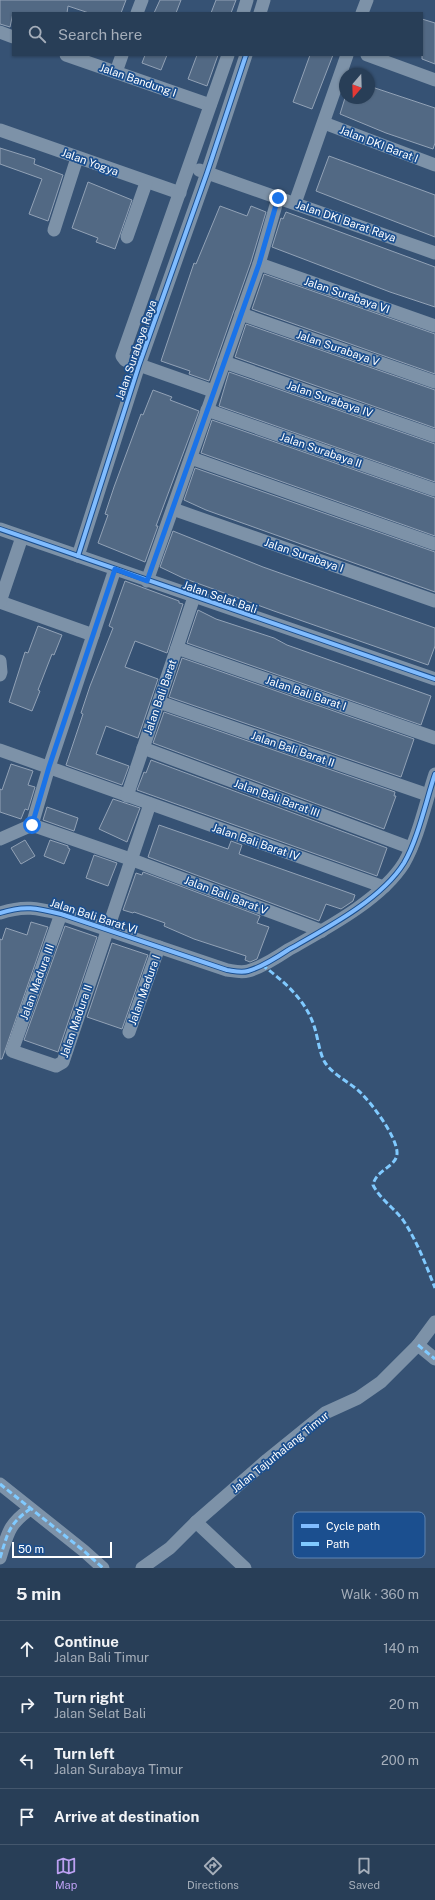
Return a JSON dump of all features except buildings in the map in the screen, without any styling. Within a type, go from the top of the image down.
[{"type":"street","points":[[137,12],[142,0]]},
{"type":"street","points":[[243,12],[247,0]]},
{"type":"street","points":[[260,12],[264,0]]},
{"type":"street","points":[[362,12],[367,0]]},
{"type":"street","points":[[0,32],[12,37]]},
{"type":"street","name":"Jalan Bandung I","points":[[69,56],[210,105]]},
{"type":"street","points":[[116,72],[122,56]]},
{"type":"street","points":[[213,391],[125,360],[122,356],[228,56]]},
{"type":"street","name":"Jalan Surabaya Raya","points":[[78,556],[140,365],[207,173],[246,56]]},
{"type":"street","points":[[295,203],[347,56]]},
{"type":"street","points":[[370,56],[435,80]]},
{"type":"street","name":"Jalan DKI Barat I","points":[[324,123],[435,165]]},
{"type":"street","name":"Jalan Yogya","points":[[0,130],[180,194]]},
{"type":"street","points":[[54,230],[77,158]]},
{"type":"street","name":"Jalan DKI Barat Raya","points":[[189,167],[435,252]]},
{"type":"street","points":[[127,237],[146,183]]},
{"type":"street","points":[[147,581],[259,264],[278,198]]},
{"type":"street","name":"Jalan Surabaya VI","points":[[259,264],[435,326]]},
{"type":"street","name":"Jalan Surabaya V","points":[[241,314],[435,382]]},
{"type":"street","name":"Jalan Surabaya IV","points":[[224,362],[435,436]]},
{"type":"street","name":"Jalan Surabaya II","points":[[207,410],[435,490]]},
{"type":"street","points":[[190,458],[435,544]]},
{"type":"street","name":"Jalan Surabaya I","points":[[173,509],[435,601]]},
{"type":"street","name":"Jalan Selat Bali","points":[[0,529],[147,581],[435,679]]},
{"type":"street","points":[[22,537],[0,602],[93,635]]},
{"type":"street","points":[[0,839],[32,825],[49,767],[115,569]]},
{"type":"street","name":"Jalan Bali Barat","points":[[127,796],[194,597]]},
{"type":"street","name":"Jalan Bali Barat I","points":[[177,648],[435,738]]},
{"type":"street","points":[[0,661],[0,675]]},
{"type":"street","name":"Jalan Bali Barat II","points":[[158,702],[428,795]]},
{"type":"street","name":"Jalan Bali Barat III","points":[[143,748],[411,848]]},
{"type":"street","name":"Jalan Bali Barat IV","points":[[0,750],[384,887]]},
{"type":"street","name":"Jalan Bali Barat VI","points":[[0,913],[12,909],[34,907],[108,929],[227,970],[247,972],[322,931],[384,887],[404,863],[411,848],[435,774]]},
{"type":"street","name":"Jalan Madura II","points":[[12,1051],[56,1066],[63,1062],[130,859],[150,804]]},
{"type":"street","name":"Jalan Bali Barat V","points":[[32,825],[130,859],[322,931]]},
{"type":"street","name":"Jalan Madura III","points":[[12,1051],[61,914]]},
{"type":"street","name":"Jalan Madura I","points":[[129,1032],[159,947]]},
{"type":"street","name":"Jalan Tajurhalang Timur","points":[[142,1568],[170,1548],[196,1522],[325,1413],[358,1398],[381,1382],[418,1345],[435,1322]]},
{"type":"street","points":[[418,1345],[435,1359]]},
{"type":"street","points":[[0,1484],[103,1568]]},
{"type":"street","points":[[0,1558],[8,1533],[15,1520],[30,1509]]},
{"type":"street","points":[[196,1522],[245,1568]]},
{"type":"marked path","points":[[262,965],[287,985],[301,1001],[307,1010],[315,1029],[326,1064],[361,1093],[372,1105],[393,1138],[396,1145],[396,1157],[391,1165],[378,1175],[373,1185],[379,1195],[403,1220],[413,1236],[435,1288]]},
{"type":"marked path","points":[[418,1345],[435,1359]]},
{"type":"marked path","points":[[0,1484],[103,1568]]},
{"type":"marked path","points":[[0,1558],[5,1542],[13,1525],[30,1509]]},
{"type":"cycle path","points":[[78,556],[139,365],[207,173],[246,56]]},
{"type":"cycle path","points":[[0,529],[435,679]]},
{"type":"cycle path","points":[[0,913],[9,910],[30,908],[61,914],[227,970],[240,972],[248,971],[269,962],[335,923],[367,901],[394,876],[404,863],[409,853],[435,774]]},
{"type":"route","points":[[32,825],[49,767],[115,569],[147,581],[259,264],[278,198]]}]
